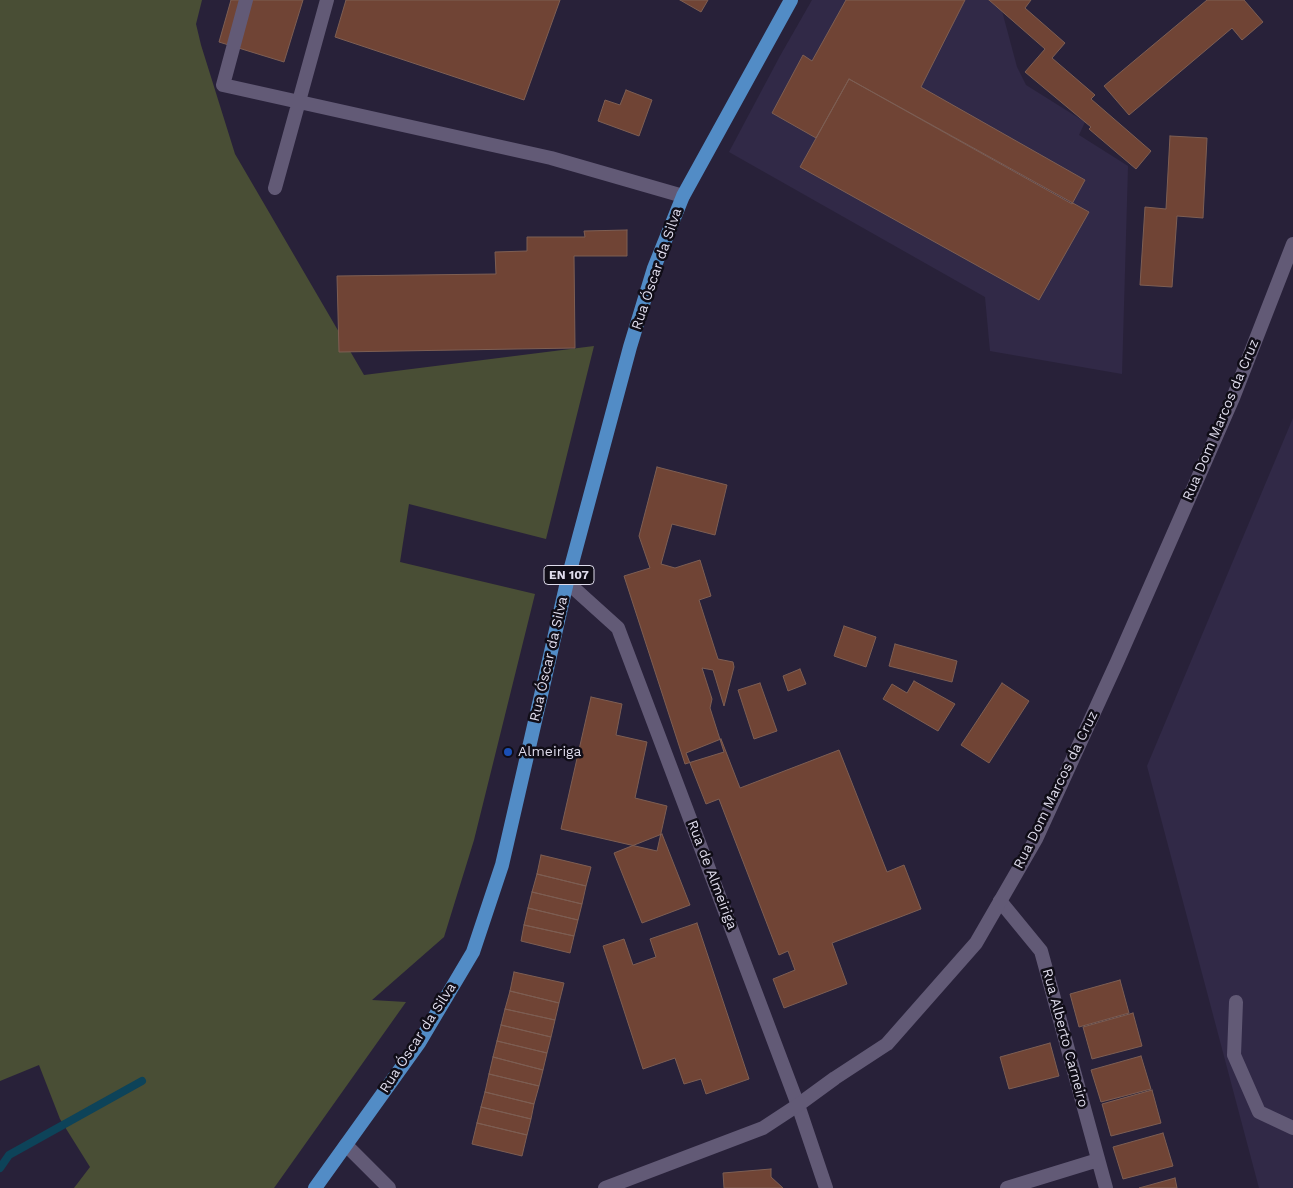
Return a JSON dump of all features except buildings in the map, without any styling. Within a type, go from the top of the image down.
[{"type":"main road","name":"Rua Óscar da Silva","points":[[315,1188],[419,1043],[473,952],[502,865],[567,582],[630,347],[654,268],[683,196],[791,0]]},
{"type":"street","points":[[246,0],[222,85],[551,158],[683,196]]},
{"type":"street","points":[[274,188],[327,0]]},
{"type":"street","name":"Rua Dom Marcos da Cruz","points":[[605,1188],[623,1184],[763,1128],[798,1105],[834,1078],[886,1044],[976,943],[1036,839],[1117,662],[1233,398],[1293,244]]},
{"type":"street","name":"Rua de Almeiriga","points":[[567,582],[618,628],[798,1105],[826,1188]]},
{"type":"street","name":"Rua Alberto Carneiro","points":[[1000,901],[1040,951],[1106,1188]]},
{"type":"street","points":[[1236,1002],[1234,1055],[1260,1112],[1293,1128]]},
{"type":"street","points":[[346,1145],[389,1188]]},
{"type":"street","points":[[1007,1188],[1098,1160]]},
{"type":"shaded area","points":[[812,0],[999,0],[1017,67],[1026,85],[1085,122],[1079,135],[1128,166],[1122,374],[990,351],[985,297],[729,152]]},
{"type":"shaded area","points":[[1293,418],[1293,1188],[1259,1188],[1147,766]]},
{"type":"green space","points":[[0,0],[202,0],[196,24],[235,154],[364,375],[594,346],[546,539],[409,504],[400,562],[535,594],[474,840],[444,937],[372,1000],[406,1002],[274,1188],[74,1188],[90,1167],[60,1119],[39,1065],[0,1081]]},
{"type":"waterway","points":[[0,1168],[9,1155],[142,1081]]},
{"type":"place","name":"Almeiriga","points":[[508,752]]}]
